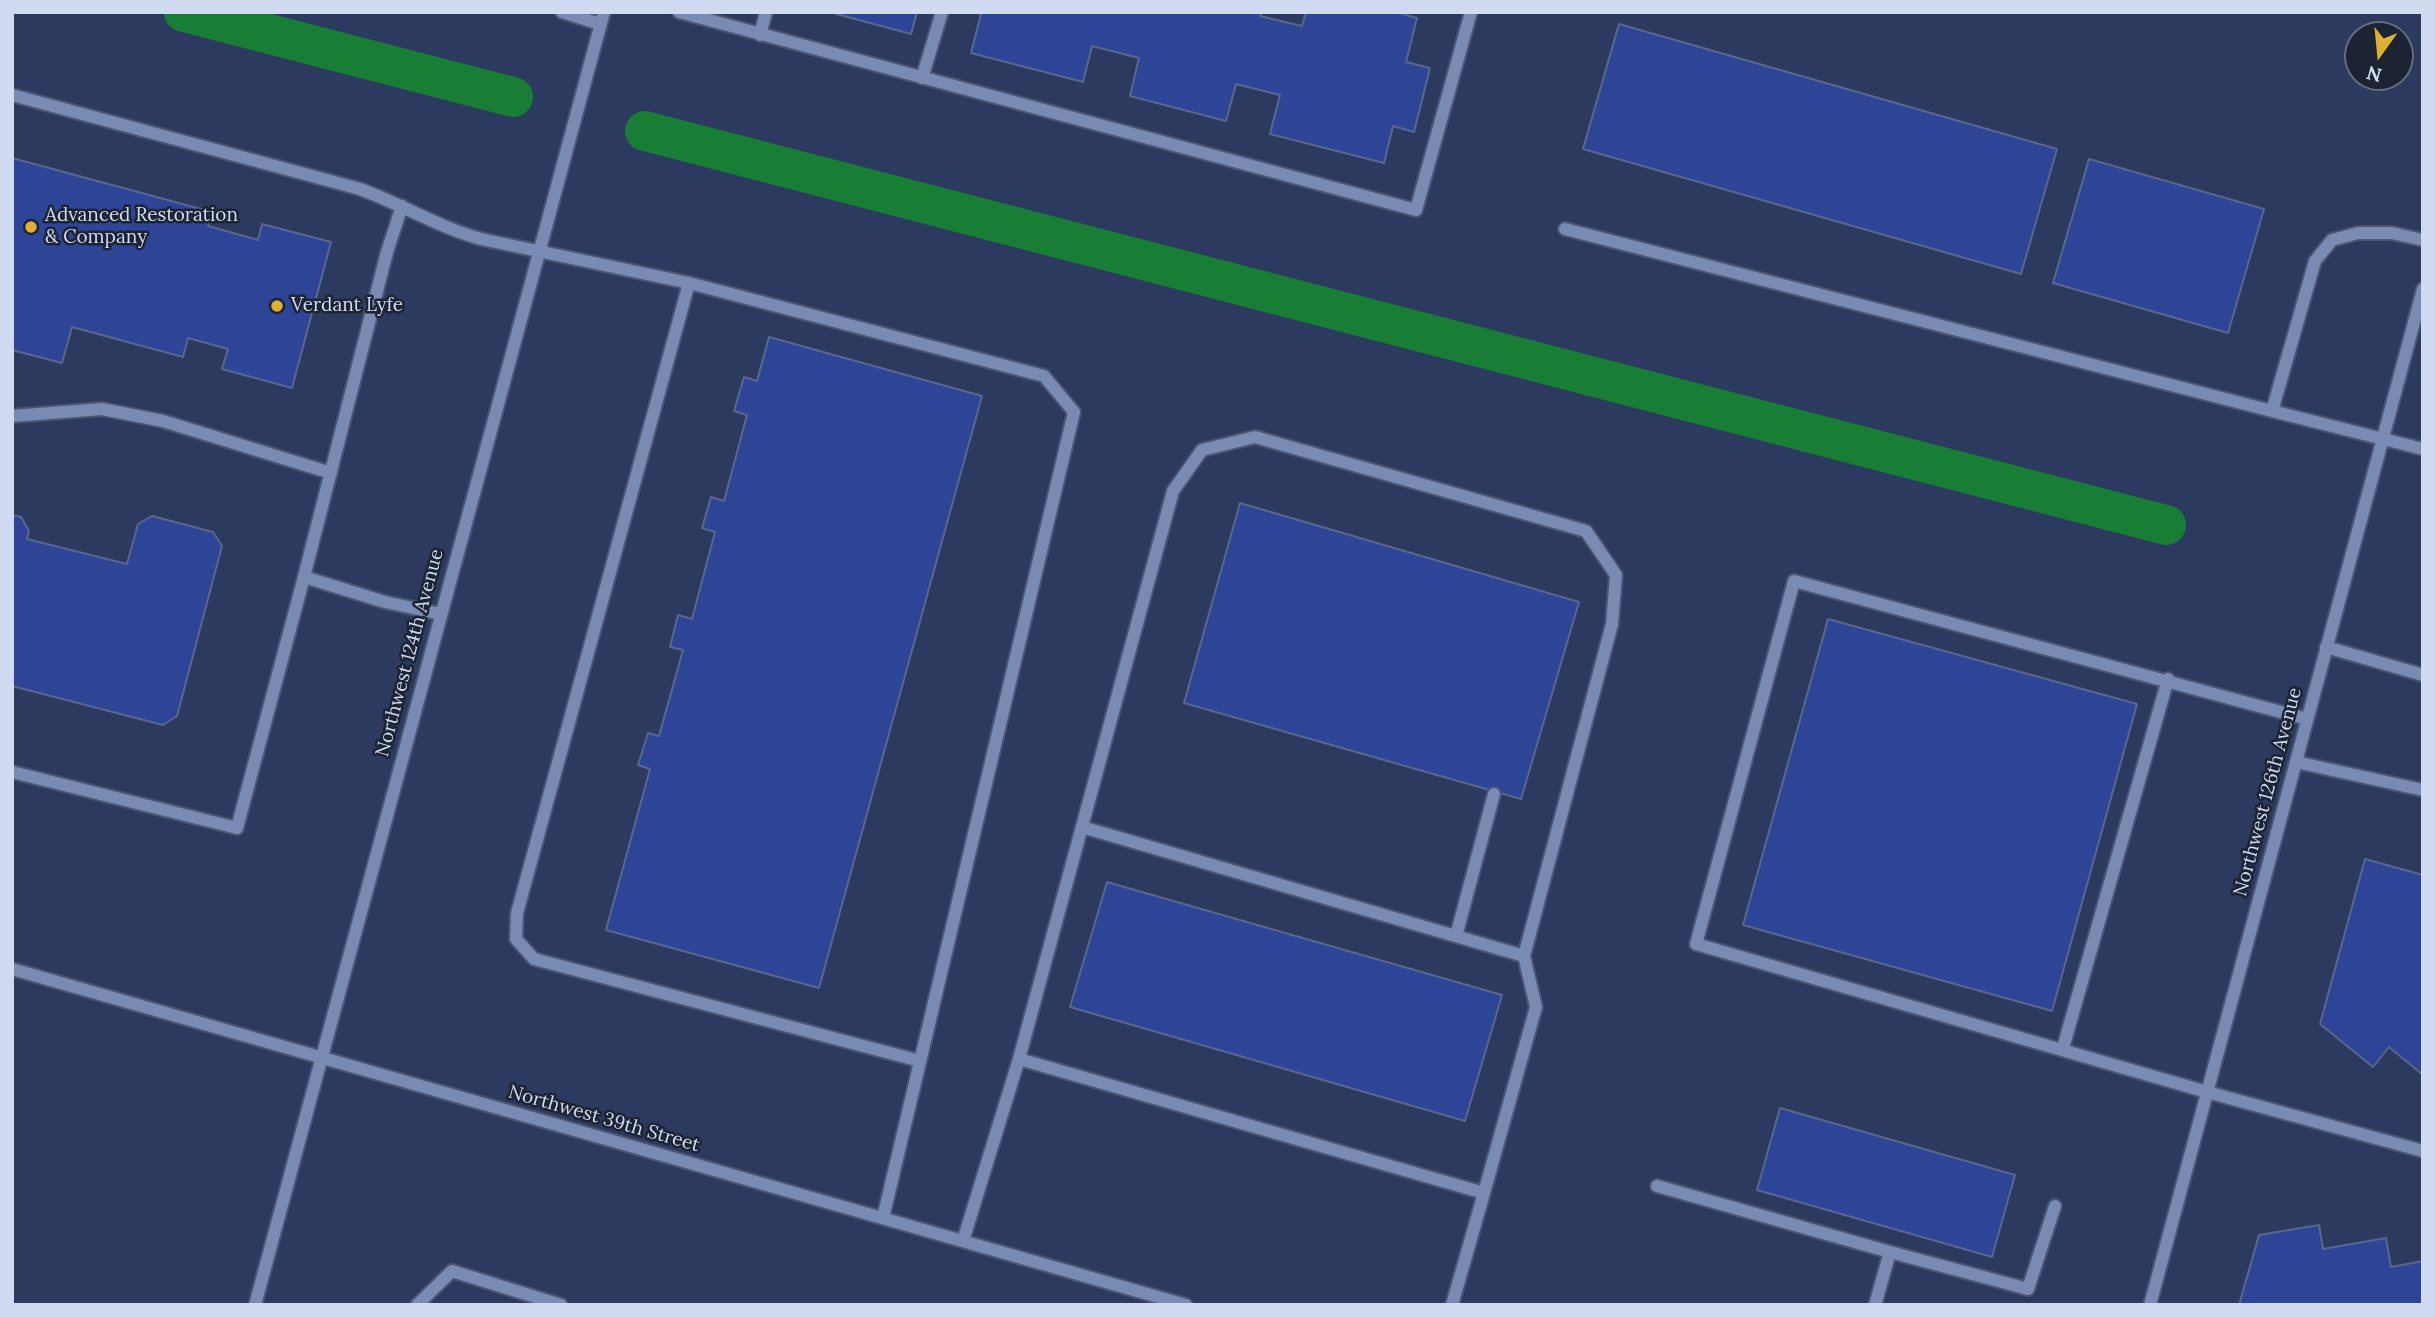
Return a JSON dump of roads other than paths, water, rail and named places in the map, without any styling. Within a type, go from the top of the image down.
[{"type":"street","points":[[562,12],[602,18]]},
{"type":"street","points":[[679,12],[1416,210],[1471,12]]},
{"type":"street","points":[[761,35],[766,12]]},
{"type":"street","points":[[922,78],[942,12]]},
{"type":"street","name":"Northwest 124th Avenue","points":[[255,1305],[602,18]]},
{"type":"street","points":[[12,95],[360,189],[402,206],[449,230],[538,252],[689,283],[1044,376],[1074,412],[883,1218]]},
{"type":"street","points":[[12,772],[237,828],[387,252],[402,206]]},
{"type":"street","points":[[1565,229],[2423,449]]},
{"type":"street","points":[[2272,411],[2315,261],[2332,240],[2369,233],[2392,233],[2423,240]]},
{"type":"street","points":[[689,283],[517,913],[516,939],[534,959],[920,1060]]},
{"type":"street","name":"Northwest 126th Avenue","points":[[2150,1305],[2423,289]]},
{"type":"street","points":[[12,416],[102,409],[163,421],[331,473]]},
{"type":"street","points":[[963,1241],[1019,1059],[1173,491],[1202,450],[1255,437],[1586,531],[1616,575],[1612,624],[1524,956],[1536,1007],[1452,1305]]},
{"type":"street","points":[[304,577],[440,614]]},
{"type":"street","points":[[2307,719],[1794,581],[1696,944],[2063,1048],[2207,1092],[2423,1151]]},
{"type":"street","points":[[2326,647],[2423,675]]},
{"type":"street","points":[[2063,1048],[2168,680]]},
{"type":"street","points":[[2295,762],[2423,790]]},
{"type":"street","points":[[1456,936],[1494,794]]},
{"type":"street","points":[[1082,827],[1524,956]]},
{"type":"street","name":"Northwest 39th Street","points":[[12,969],[1186,1305]]},
{"type":"street","points":[[1019,1059],[1484,1193]]},
{"type":"street","points":[[1657,1186],[2028,1289],[2055,1206]]},
{"type":"street","points":[[1875,1305],[1890,1252]]},
{"type":"street","points":[[417,1305],[452,1271],[561,1305]]},
{"type":"waterway","points":[[184,12],[513,97]]},
{"type":"waterway","points":[[645,131],[2166,525]]},
{"type":"place","name":"Advanced Restoration & Company","points":[[31,227]]},
{"type":"place","name":"Verdant Lyfe","points":[[277,306]]}]
